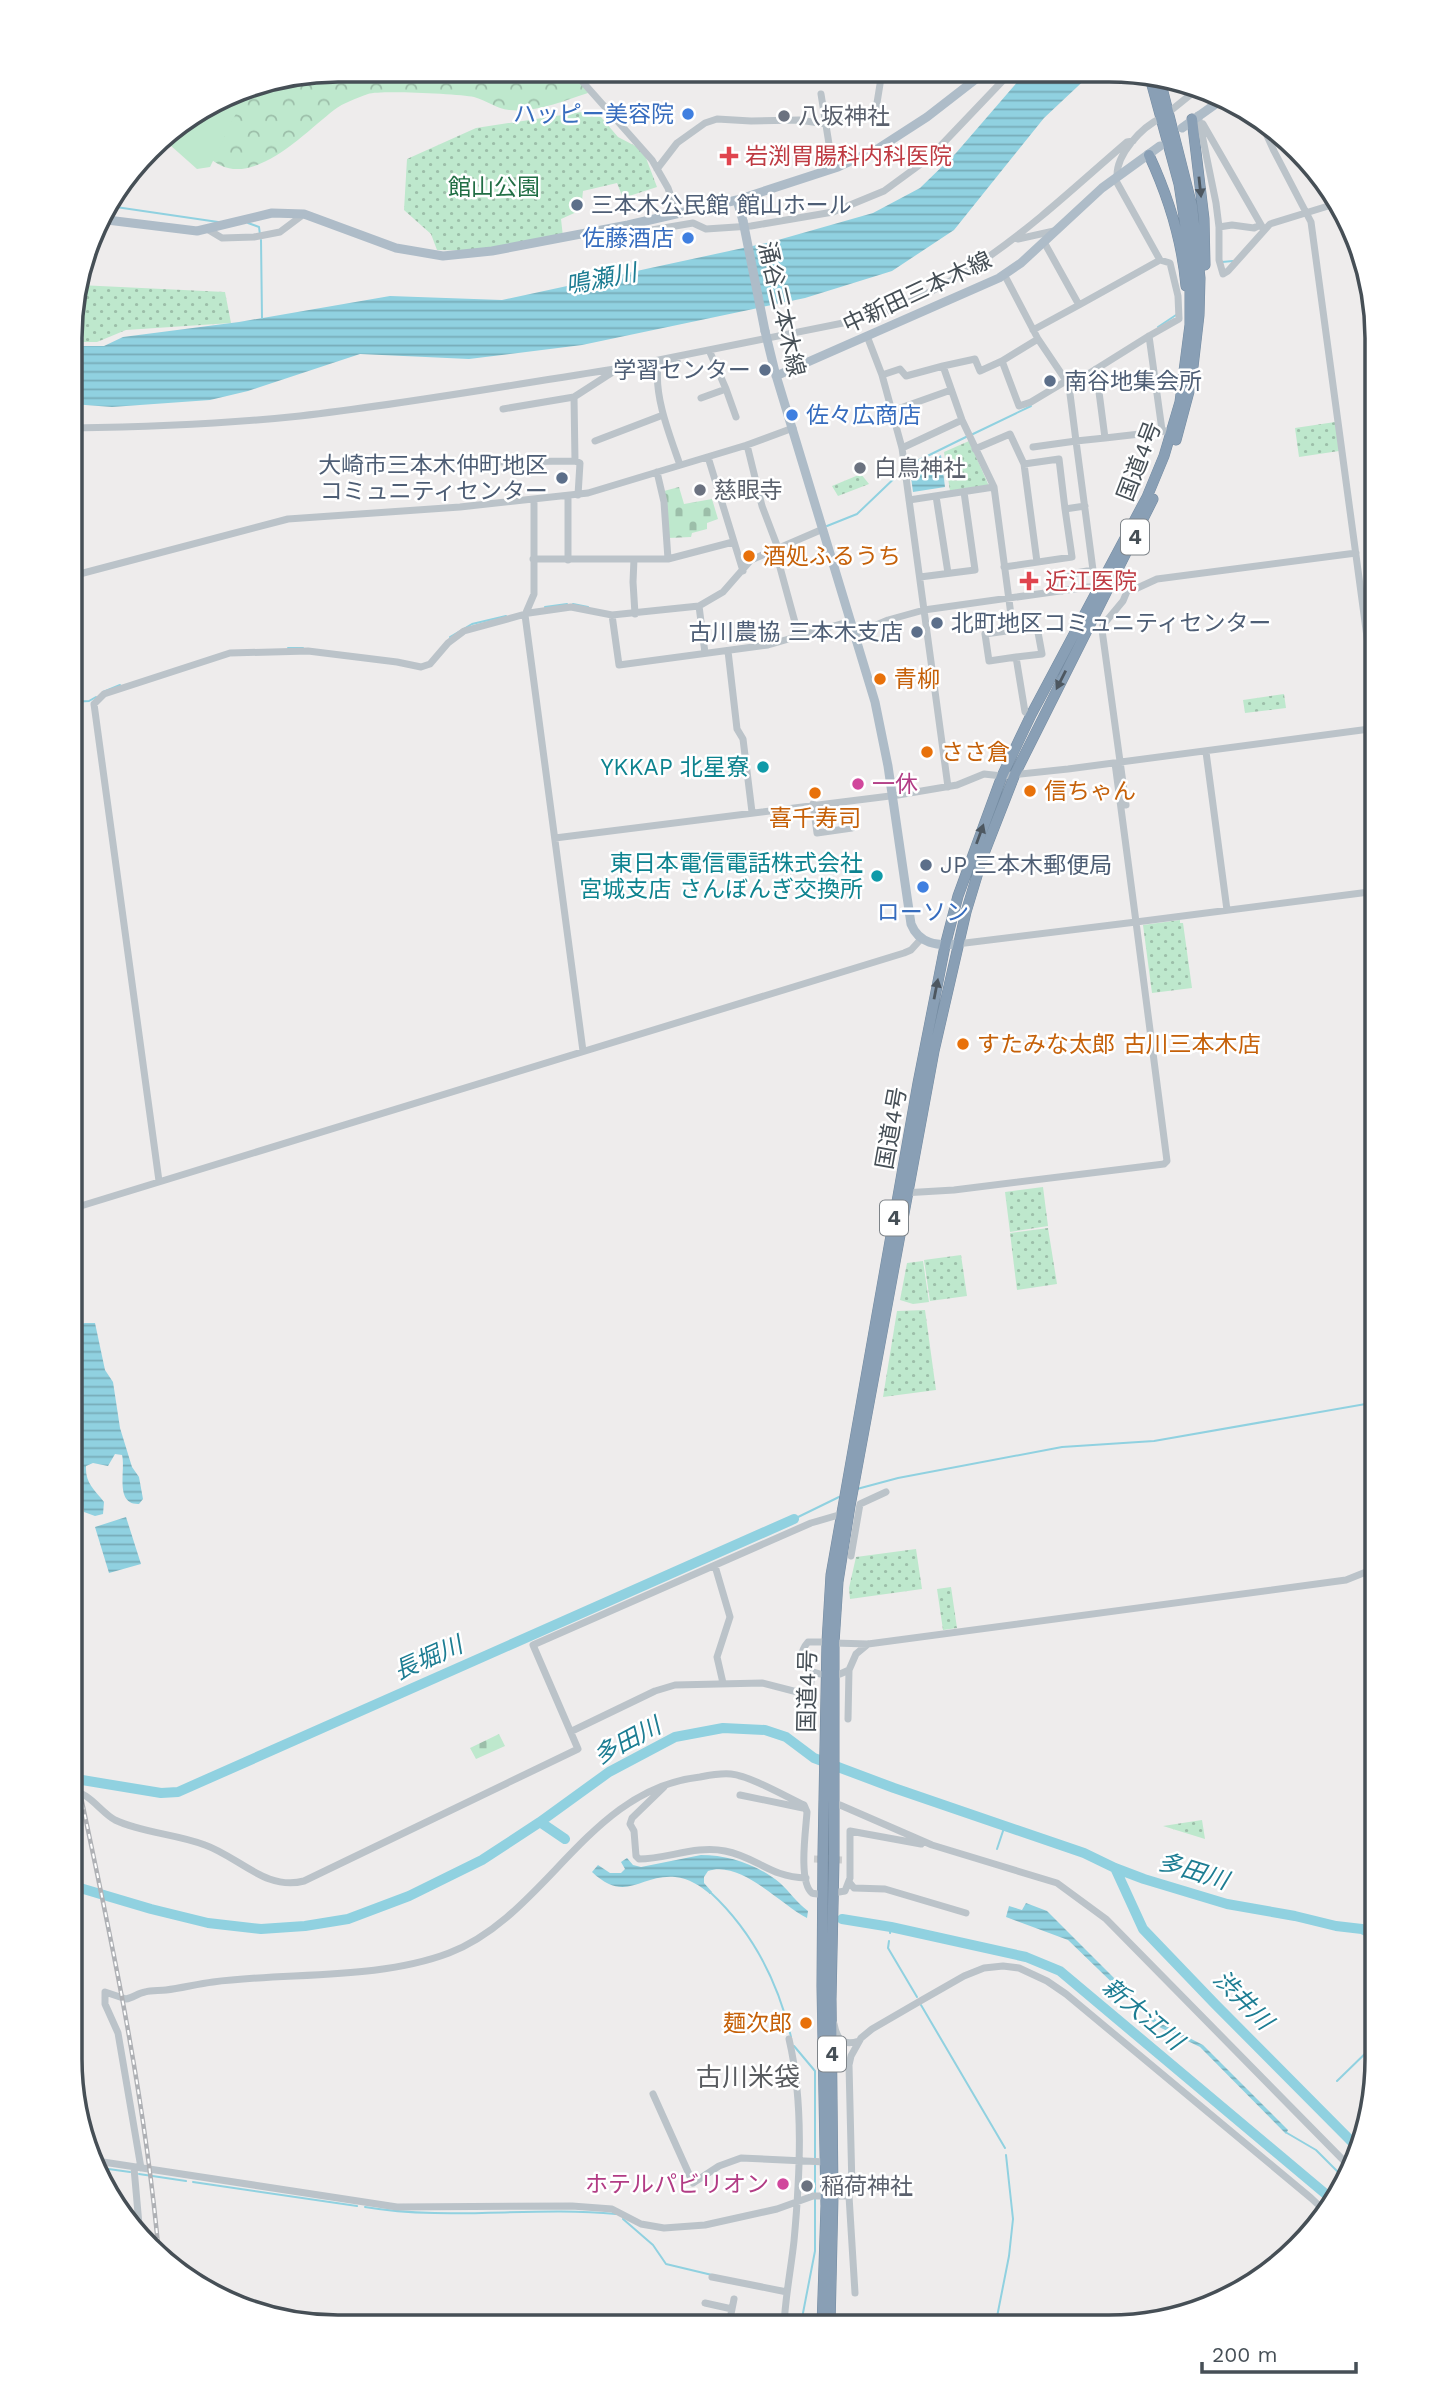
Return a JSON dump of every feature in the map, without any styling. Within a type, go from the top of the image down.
[{"type":"highway","name":"国道4号","points":[[822,2315],[822,2196],[831,1999],[828,1894],[829,1596],[848,1513],[850,1488],[945,946],[968,864],[1002,776],[1031,715],[1146,514],[1179,432],[1191,384],[1200,278],[1198,241],[1192,206],[1154,86]]},
{"type":"highway","name":"国道4号","points":[[903,1193],[957,944],[983,856],[1015,774],[1147,497],[1184,381],[1191,325],[1192,278],[1188,237],[1161,88]]},
{"type":"highway","points":[[1195,352],[1203,315],[1205,249],[1197,119]]},
{"type":"highway","points":[[1149,155],[1182,252],[1191,325]]},
{"type":"highway","name":"国道4号","points":[[828,1894],[822,1986],[819,2161],[829,2315]]},
{"type":"main road","points":[[111,221],[197,231],[272,213],[304,215],[396,248],[443,256],[492,251],[737,200],[833,169],[879,148],[928,117],[973,82]]},
{"type":"main road","points":[[1182,128],[1214,106]]},
{"type":"main road","name":"中新田三本木線","points":[[776,376],[1004,274],[1021,263],[1116,178],[1160,146]]},
{"type":"main road","name":"涌谷三本木線","points":[[737,200],[776,376],[879,720],[910,918],[913,930],[921,939]]},
{"type":"main road","points":[[921,939],[945,946],[957,944]]},
{"type":"street","points":[[583,82],[652,160],[668,188],[677,214]]},
{"type":"street","points":[[657,169],[677,143],[705,123],[717,118],[751,121],[799,120],[826,124],[876,109],[880,82]]},
{"type":"street","points":[[597,231],[634,233],[693,223],[706,229],[751,226],[834,212],[884,191],[929,158],[1001,82]]},
{"type":"street","points":[[821,94],[833,169]]},
{"type":"street","points":[[1160,260],[1116,178],[1116,170],[1133,141],[1164,112],[1188,95]]},
{"type":"street","points":[[1197,119],[1219,227],[1216,260],[1220,272],[1225,273],[1262,227]]},
{"type":"street","points":[[1197,119],[1262,227]]},
{"type":"street","points":[[1269,139],[1311,222],[1365,621]]},
{"type":"street","points":[[82,428],[297,416],[394,404],[619,368],[709,350],[766,335],[867,318],[903,306],[946,285],[1014,240],[1127,142],[1133,141]]},
{"type":"street","points":[[1219,227],[1262,227],[1306,210],[1327,205]]},
{"type":"street","points":[[206,229],[222,238],[254,236],[280,232],[304,215]]},
{"type":"street","points":[[1014,240],[1054,231]]},
{"type":"street","points":[[1044,242],[1079,305]]},
{"type":"street","points":[[1002,361],[1019,406],[1096,369],[1180,319],[1175,263],[1160,260],[1033,330]]},
{"type":"street","points":[[1004,274],[1038,339],[1067,383],[1093,570],[1064,575],[1060,582],[1062,591]]},
{"type":"street","points":[[867,336],[882,375],[902,447],[948,787]]},
{"type":"street","points":[[1033,447],[1167,432],[1149,336]]},
{"type":"street","points":[[882,375],[900,369],[906,376],[975,359],[979,371],[1002,361],[1038,339]]},
{"type":"street","points":[[709,350],[736,417]]},
{"type":"street","points":[[680,465],[663,415],[658,366],[687,358],[693,353]]},
{"type":"street","points":[[943,366],[962,420],[994,487],[1013,630]]},
{"type":"street","points":[[503,410],[574,397],[619,368]]},
{"type":"street","points":[[1096,369],[1105,438]]},
{"type":"street","points":[[701,398],[726,389]]},
{"type":"street","points":[[892,411],[951,390]]},
{"type":"street","points":[[574,397],[575,461]]},
{"type":"street","points":[[594,441],[663,415]]},
{"type":"street","points":[[902,447],[962,420]]},
{"type":"street","points":[[82,573],[288,519],[460,507],[578,495],[747,445],[793,428]]},
{"type":"street","points":[[975,449],[1010,434],[1024,464],[1037,562]]},
{"type":"street","points":[[747,445],[799,636]]},
{"type":"street","points":[[708,457],[743,571]]},
{"type":"street","points":[[1004,567],[1072,557],[1059,460],[1024,464]]},
{"type":"street","points":[[497,462],[575,461],[580,464],[578,495]]},
{"type":"street","points":[[657,472],[664,502],[668,559]]},
{"type":"street","points":[[909,500],[994,487]]},
{"type":"street","points":[[920,577],[975,570],[964,492]]},
{"type":"street","points":[[568,496],[568,560]]},
{"type":"street","points":[[936,496],[948,573]]},
{"type":"street","points":[[534,500],[534,594],[525,615],[583,1051]]},
{"type":"street","points":[[1065,509],[1085,506]]},
{"type":"street","points":[[159,1181],[94,704],[108,692],[162,677],[230,653],[308,651],[421,667],[430,664],[455,637],[469,628],[555,608],[572,607],[612,615],[699,606],[723,592],[751,560],[823,529]]},
{"type":"street","points":[[533,559],[668,559],[733,542]]},
{"type":"street","points":[[855,634],[888,620],[924,610],[1105,586],[1128,590],[1157,579],[1356,553]]},
{"type":"street","points":[[634,559],[635,612]]},
{"type":"street","points":[[903,1193],[954,1190],[1166,1163],[1102,630],[1128,590]]},
{"type":"street","points":[[699,606],[705,653]]},
{"type":"street","points":[[612,615],[618,665],[768,645],[851,621]]},
{"type":"street","points":[[1038,627],[1042,654],[1016,657],[989,660],[985,634],[1038,627]]},
{"type":"street","points":[[727,651],[737,729],[743,738],[752,812]]},
{"type":"street","points":[[1016,657],[1025,712],[1031,715]]},
{"type":"street","points":[[555,838],[948,787],[964,783],[978,775],[1002,776],[1118,763],[1365,730]]},
{"type":"street","points":[[1206,752],[1227,910]]},
{"type":"street","points":[[1118,763],[1126,806]]},
{"type":"street","points":[[813,804],[817,833],[852,828]]},
{"type":"street","points":[[957,944],[1365,893]]},
{"type":"street","points":[[82,1206],[904,953],[911,950],[921,939]]},
{"type":"street","points":[[82,1795],[113,1819],[205,1844],[268,1879],[290,1885],[304,1881],[578,1749],[533,1645],[811,1523],[848,1513],[862,1502],[886,1492]]},
{"type":"street","points":[[848,1513],[851,1556]]},
{"type":"street","points":[[715,1566],[730,1617],[717,1657],[723,1683]]},
{"type":"street","points":[[572,1731],[655,1691],[675,1685],[762,1683],[805,1694],[810,1690],[816,1673],[807,1670],[802,1660],[804,1647],[808,1642],[868,1644],[1346,1580],[1365,1573]]},
{"type":"street","points":[[848,1719],[849,1671],[856,1654],[868,1644]]},
{"type":"street","points":[[840,1674],[849,1671]]},
{"type":"street","points":[[140,2219],[138,2168],[118,2033],[105,2004],[105,1992],[125,1999],[141,1993],[213,1982],[384,1968],[447,1953],[477,1939],[496,1925],[610,1815],[628,1802],[664,1784],[688,1778],[731,1774],[807,1808]]},
{"type":"street","points":[[664,1784],[632,1818],[630,1824],[634,1830],[636,1856],[639,1859],[687,1851],[723,1850],[780,1875],[806,1878]]},
{"type":"street","points":[[740,1795],[807,1808]]},
{"type":"street","points":[[840,1805],[932,1845],[1057,1883],[1106,1919],[1343,2160]]},
{"type":"street","points":[[807,1808],[803,1859],[812,1893],[845,1891],[849,1882],[847,1860],[850,1831],[932,1845]]},
{"type":"street","points":[[803,1859],[814,1859]]},
{"type":"street","points":[[849,1882],[854,1888],[885,1889],[966,1913]]},
{"type":"street","points":[[855,2293],[849,2196],[852,2183],[850,2056],[859,2041],[872,2029],[974,1971],[1003,1966],[1027,1971],[1066,1994],[1319,2206]]},
{"type":"street","points":[[831,1999],[837,2037],[846,2044],[859,2041]]},
{"type":"street","points":[[785,2315],[797,2200],[798,2161],[798,2117],[789,2039]]},
{"type":"street","points":[[653,2094],[693,2183],[719,2166],[741,2158],[819,2161]]},
{"type":"street","points":[[105,2162],[397,2207],[572,2206],[612,2209],[641,2224],[664,2228],[705,2225],[777,2209],[797,2200],[849,2196]]},
{"type":"street","points":[[712,2277],[787,2291]]},
{"type":"street","points":[[731,2315],[734,2300]]},
{"type":"street","points":[[705,2303],[732,2309]]},
{"type":"green space","points":[[585,82],[588,93],[529,110],[505,109],[466,96],[403,92],[368,94],[338,107],[290,146],[256,166],[239,169],[222,166],[207,155],[228,108],[272,91],[305,84]]},
{"type":"green space","points":[[242,102],[210,167],[197,169],[171,146],[196,125]]},
{"type":"green space","name":"館山公園","points":[[595,110],[618,137],[643,150],[657,187],[623,198],[617,183],[583,191],[581,210],[561,219],[563,237],[490,251],[437,250],[431,234],[404,210],[407,159],[476,128]]},
{"type":"green space","points":[[88,285],[225,292],[231,323],[126,330],[97,342],[82,342]]},
{"type":"green space","points":[[1335,422],[1339,451],[1299,457],[1295,428]]},
{"type":"green space","points":[[969,441],[989,486],[950,491],[944,452]]},
{"type":"green space","points":[[861,474],[869,484],[838,496],[832,486]]},
{"type":"green space","points":[[679,487],[684,504],[712,499],[718,519],[707,523],[707,529],[692,533],[691,537],[668,538],[664,491]]},
{"type":"green space","points":[[1284,694],[1286,708],[1245,713],[1243,700]]},
{"type":"green space","points":[[1180,920],[1180,923],[1183,923],[1192,988],[1152,993],[1143,925]]},
{"type":"green space","points":[[1043,1187],[1048,1226],[1010,1232],[1005,1192]]},
{"type":"green space","points":[[1048,1228],[1057,1284],[1017,1290],[1010,1233]]},
{"type":"green space","points":[[961,1255],[967,1296],[930,1301],[924,1260]]},
{"type":"green space","points":[[923,1261],[929,1302],[913,1304],[900,1300],[907,1263]]},
{"type":"green space","points":[[925,1310],[936,1390],[883,1397],[897,1311]]},
{"type":"green space","points":[[916,1549],[922,1589],[850,1599],[849,1588],[856,1557]]},
{"type":"green space","points":[[951,1587],[957,1628],[943,1630],[937,1589]]},
{"type":"green space","points":[[499,1734],[505,1746],[476,1759],[470,1748]]},
{"type":"green space","points":[[1202,1820],[1205,1839],[1163,1826]]},
{"type":"water","name":"鳴瀬川","points":[[1017,82],[1082,82],[1044,118],[954,230],[892,271],[805,298],[582,345],[469,359],[360,354],[248,391],[210,400],[112,407],[82,405],[82,346],[104,346],[123,337],[239,322],[390,296],[502,300],[771,242],[873,213],[920,188],[956,153]]},
{"type":"water","points":[[941,455],[945,487],[913,492],[913,471]]},
{"type":"water","points":[[95,1323],[105,1370],[113,1382],[120,1428],[132,1467],[139,1477],[143,1499],[139,1504],[126,1499],[122,1455],[115,1454],[108,1466],[93,1463],[86,1466],[89,1481],[104,1502],[103,1514],[95,1516],[84,1512],[82,1498],[82,1324]]},
{"type":"water","points":[[126,1517],[141,1564],[109,1573],[95,1527]]},
{"type":"water","points":[[701,1855],[732,1859],[762,1871],[780,1883],[808,1911],[807,1918],[747,1877],[721,1869],[708,1871],[704,1877],[704,1883],[712,1892],[710,1894],[694,1883],[675,1877],[652,1879],[624,1887],[614,1886],[592,1872],[598,1865],[610,1873],[621,1873],[625,1869],[621,1862],[627,1858],[633,1865],[641,1867]]},
{"type":"water","points":[[1026,1903],[1047,1911],[1158,2022],[1203,2045],[1288,2130],[1286,2134],[1200,2047],[1157,2026],[1068,1940],[1006,1917],[1009,1906],[1022,1910]]},
{"type":"waterway","points":[[118,207],[218,222]]},
{"type":"waterway","points":[[248,223],[259,227],[260,235]]},
{"type":"waterway","points":[[261,240],[262,318]]},
{"type":"waterway","points":[[1222,262],[1233,261]]},
{"type":"waterway","points":[[1158,327],[1176,315]]},
{"type":"waterway","points":[[973,434],[1031,406]]},
{"type":"waterway","points":[[907,466],[968,436]]},
{"type":"waterway","points":[[827,526],[857,514],[903,470]]},
{"type":"waterway","points":[[545,607],[567,604]]},
{"type":"waterway","points":[[573,604],[588,607]]},
{"type":"waterway","points":[[450,637],[472,624],[506,616]]},
{"type":"waterway","points":[[288,648],[303,648]]},
{"type":"waterway","points":[[103,692],[120,685]]},
{"type":"waterway","points":[[82,701],[96,697]]},
{"type":"waterway","points":[[857,1489],[898,1478],[1062,1447],[1154,1441],[1365,1404]]},
{"type":"waterway","points":[[794,1519],[839,1497]]},
{"type":"waterway","name":"長堀川","points":[[82,1780],[161,1793],[178,1792],[794,1519]]},
{"type":"waterway","name":"多田川","points":[[82,1889],[208,1923],[261,1929],[348,1919],[409,1896],[482,1860],[609,1772],[675,1737],[723,1728],[765,1730],[786,1737],[814,1758],[1084,1853],[1144,1879],[1227,1904],[1365,1930]]},
{"type":"waterway","points":[[540,1822],[565,1839]]},
{"type":"waterway","points":[[997,1849],[1005,1825]]},
{"type":"waterway","name":"渋井川","points":[[1115,1868],[1143,1929],[1351,2141]]},
{"type":"waterway","points":[[710,1892],[739,1923],[761,1958],[779,1997],[791,2037]]},
{"type":"waterway","name":"新大江川","points":[[842,1919],[1026,1957],[1060,1971],[1326,2194]]},
{"type":"waterway","name":"新大江川","points":[[890,1933],[891,1927]]},
{"type":"waterway","points":[[889,1941],[888,1948],[917,1997]]},
{"type":"waterway","points":[[921,2005],[1005,2148]]},
{"type":"waterway","points":[[794,2046],[815,2071],[815,2158]]},
{"type":"waterway","points":[[1337,2081],[1365,2054]]},
{"type":"waterway","points":[[1287,2133],[1316,2150],[1338,2172]]},
{"type":"waterway","points":[[997,2315],[1013,2219],[1006,2155]]},
{"type":"waterway","points":[[815,2164],[815,2193]]},
{"type":"waterway","points":[[108,2169],[130,2172]]},
{"type":"waterway","points":[[139,2174],[186,2181]]},
{"type":"waterway","points":[[193,2182],[357,2206]]},
{"type":"waterway","points":[[803,2315],[815,2251],[815,2199]]},
{"type":"waterway","points":[[365,2207],[427,2213],[616,2214]]},
{"type":"waterway","points":[[623,2219],[653,2245],[666,2264],[712,2275]]},
{"type":"tunnel","points":[[814,1859],[843,1860]]},
{"type":"railway","points":[[82,1803],[134,2063],[157,2240]]},
{"type":"place","name":"ハッピー美容院","points":[[688,114]]},
{"type":"place","name":"八坂神社","points":[[784,116]]},
{"type":"place","name":"岩渕胃腸科内科医院","points":[[729,156]]},
{"type":"place","name":"三本木公民館 館山ホール","points":[[577,205]]},
{"type":"place","name":"佐藤酒店","points":[[688,238]]},
{"type":"place","name":"学習センター","points":[[765,370]]},
{"type":"place","name":"南谷地集会所","points":[[1050,381]]},
{"type":"place","name":"佐々広商店","points":[[792,415]]},
{"type":"place","name":"白鳥神社","points":[[860,468]]},
{"type":"place","name":"大崎市三本木仲町地区 コミュニティセンター","points":[[562,478]]},
{"type":"place","name":"慈眼寺","points":[[700,490]]},
{"type":"place","name":"酒処ふるうち","points":[[749,556]]},
{"type":"place","name":"近江医院","points":[[1029,581]]},
{"type":"place","name":"北町地区コミュニティセンター","points":[[937,623]]},
{"type":"place","name":"古川農協 三本木支店","points":[[917,632]]},
{"type":"place","name":"青柳","points":[[880,679]]},
{"type":"place","name":"ささ倉","points":[[927,752]]},
{"type":"place","name":"YKKAP 北星寮","points":[[763,767]]},
{"type":"place","name":"一休","points":[[858,784]]},
{"type":"place","name":"信ちゃん","points":[[1030,791]]},
{"type":"place","name":"喜千寿司","points":[[815,793]]},
{"type":"place","name":"JP 三本木郵便局","points":[[926,865]]},
{"type":"place","name":"東日本電信電話株式会社 宮城支店 さんぼんぎ交換所","points":[[877,876]]},
{"type":"place","name":"ローソン","points":[[923,887]]},
{"type":"place","name":"すたみな太郎 古川三本木店","points":[[963,1044]]},
{"type":"place","name":"麺次郎","points":[[806,2023]]},
{"type":"place","name":"ホテルパビリオン","points":[[783,2184]]},
{"type":"place","name":"稲荷神社","points":[[807,2186]]},
{"type":"district","name":"古川米袋","points":[[748,2077]]}]
